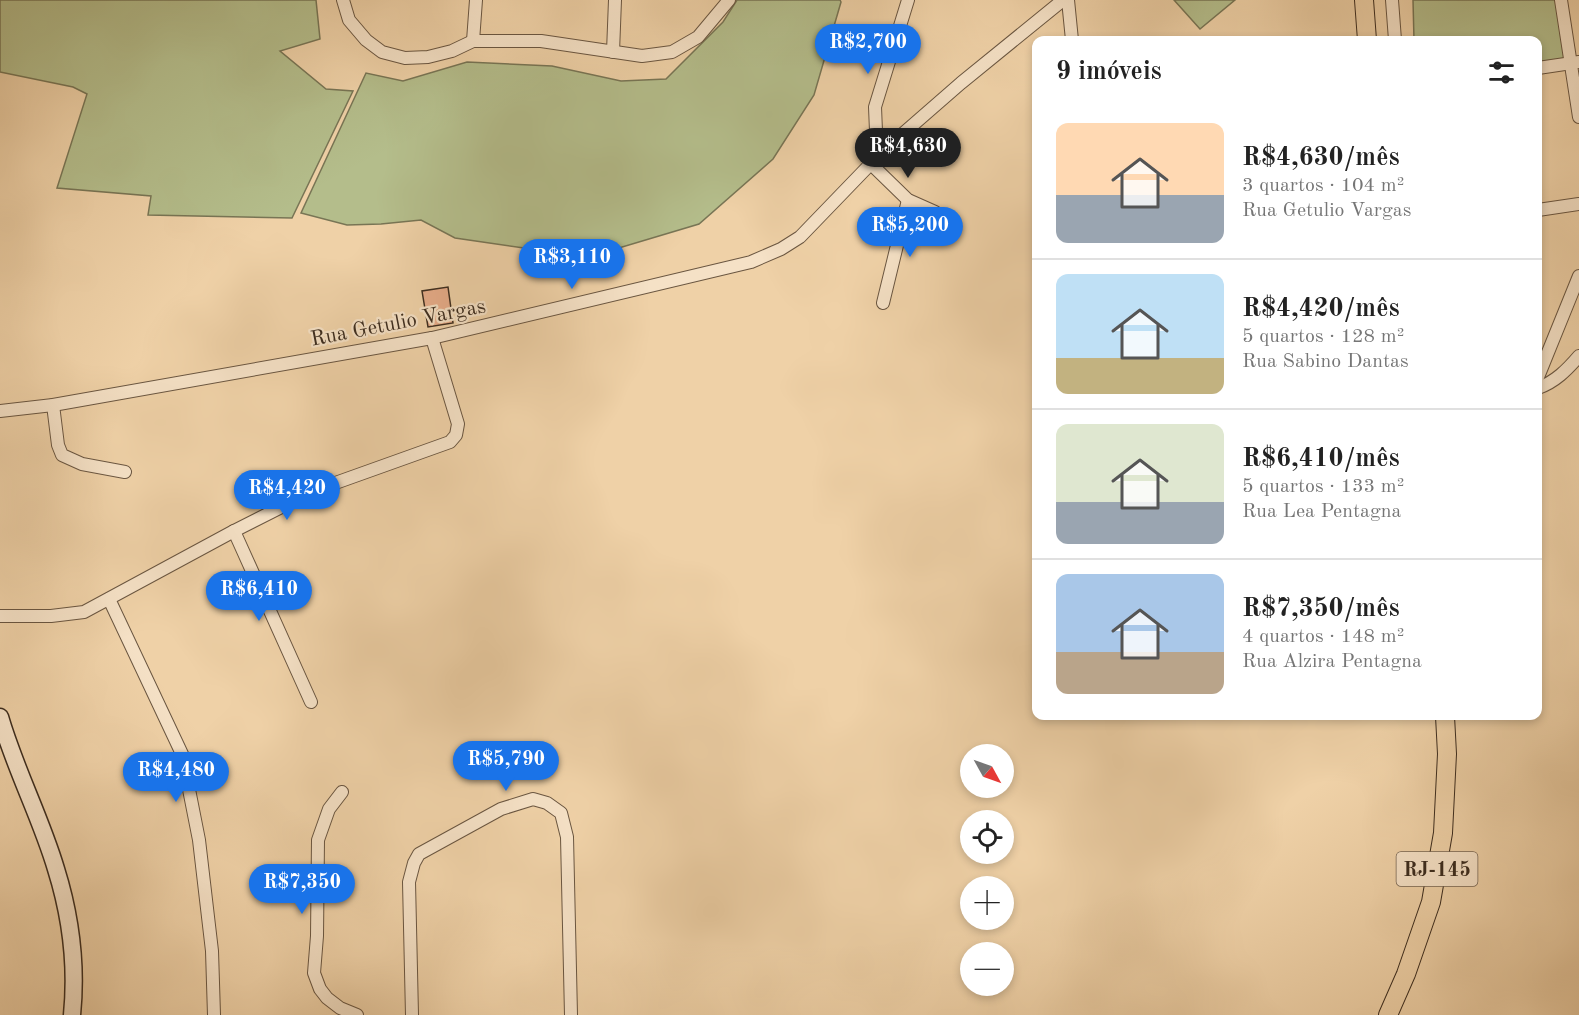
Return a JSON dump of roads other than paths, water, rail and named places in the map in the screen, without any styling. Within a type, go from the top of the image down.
[{"type":"main road","points":[[1364,0],[1367,36]]},
{"type":"main road","name":"RJ-145","points":[[1388,1015],[1406,974],[1431,902],[1443,833],[1447,754],[1445,720]]},
{"type":"street","points":[[343,0],[349,20],[366,40],[382,52],[405,58],[428,57],[452,51],[473,41],[542,41],[642,57],[672,52],[698,37],[729,0]]},
{"type":"street","points":[[473,41],[476,0]]},
{"type":"street","points":[[613,52],[615,0]]},
{"type":"street","points":[[883,151],[876,131],[875,107],[908,0]]},
{"type":"street","points":[[1066,0],[1071,36]]},
{"type":"street","name":"Rua Getulio Vargas","points":[[0,411],[53,405],[432,338],[751,262],[781,249],[800,237],[883,151],[960,83],[1066,0]]},
{"type":"street","points":[[1392,0],[1395,36]]},
{"type":"street","points":[[1562,0],[1574,63],[1579,117]]},
{"type":"street","points":[[1542,67],[1574,63]]},
{"type":"street","points":[[871,164],[908,200],[935,212]]},
{"type":"street","points":[[883,303],[908,200]]},
{"type":"street","points":[[1542,209],[1579,204]]},
{"type":"street","points":[[1542,367],[1579,276]]},
{"type":"street","points":[[0,616],[51,616],[84,612],[313,491],[450,442],[456,435],[458,424],[432,338]]},
{"type":"street","points":[[1542,387],[1564,373],[1579,356]]},
{"type":"street","points":[[53,405],[58,444],[62,455],[82,464],[125,472]]},
{"type":"street","points":[[234,531],[310,702]]},
{"type":"street","points":[[109,599],[182,754],[199,840],[212,951],[214,1015]]},
{"type":"street","points":[[0,717],[56,869],[72,936],[74,962],[72,1015]]},
{"type":"street","points":[[342,792],[329,809],[318,840],[317,936],[314,973],[320,989],[327,998],[340,1008],[357,1015]]},
{"type":"street","points":[[412,1015],[409,882],[419,854],[501,809],[533,799],[548,803],[561,813],[567,837],[571,1015]]}]
